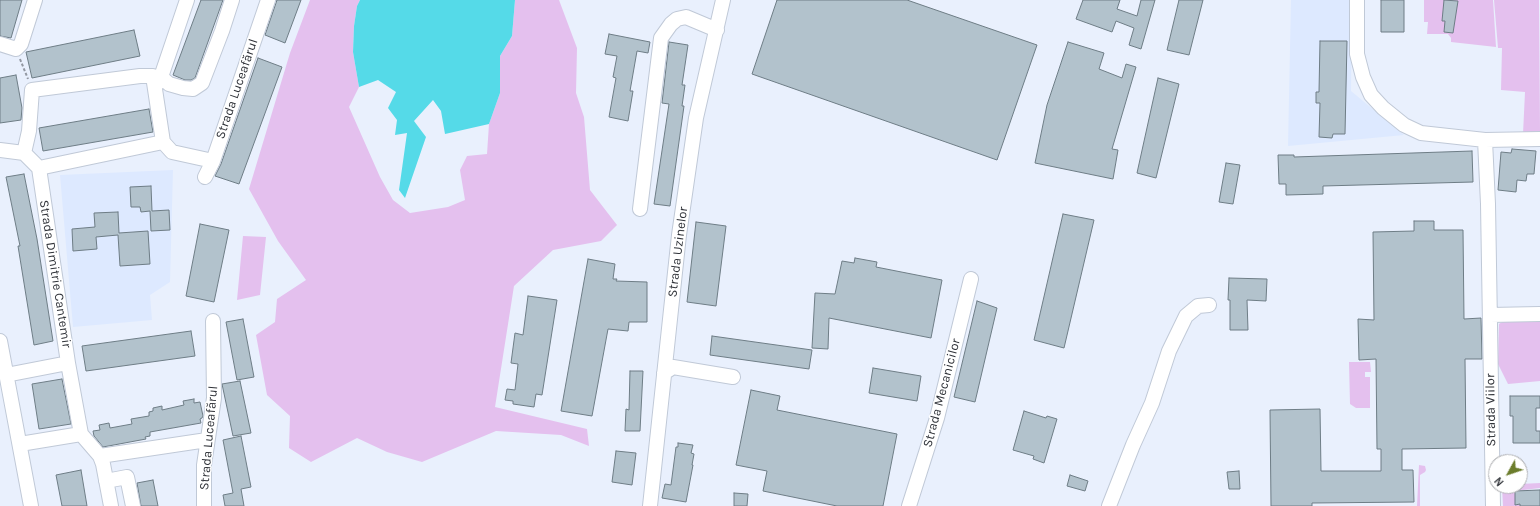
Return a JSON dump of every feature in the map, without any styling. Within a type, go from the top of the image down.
[{"type":"street","points":[[0,44],[16,49],[21,44],[35,0]]},
{"type":"street","points":[[187,0],[158,81],[163,142],[172,152],[213,161]]},
{"type":"street","points":[[24,153],[29,131],[32,90],[140,76],[153,76],[158,81],[183,88],[193,88],[202,83],[232,0]]},
{"type":"street","name":"Strada Luceafărul","points":[[205,177],[213,161],[268,0]]},
{"type":"street","name":"Strada Uzinelor","points":[[650,506],[679,235],[696,118],[723,0]]},
{"type":"street","points":[[1357,0],[1357,54],[1363,77],[1371,95],[1383,108],[1404,125],[1421,133],[1485,140],[1540,139]]},
{"type":"street","points":[[640,209],[661,38],[671,24],[677,19],[686,17],[717,30]]},
{"type":"street","name":"Strada Viilor","points":[[1485,140],[1488,204],[1493,506]]},
{"type":"street","points":[[0,150],[24,153],[39,168],[163,142]]},
{"type":"street","name":"Strada Dimitrie Cantemir","points":[[6,375],[68,362],[39,168]]},
{"type":"street","name":"Strada Mecanicilor","points":[[909,506],[937,418],[971,279]]},
{"type":"street","points":[[1109,506],[1133,445],[1150,409],[1170,351],[1186,316],[1198,306],[1209,305]]},
{"type":"street","points":[[1490,315],[1540,314]]},
{"type":"street","name":"Strada Luceafărul","points":[[204,506],[204,465],[214,398],[212,321]]},
{"type":"street","points":[[0,342],[31,506]]},
{"type":"street","points":[[68,362],[81,434],[100,456],[111,506]]},
{"type":"street","points":[[664,373],[673,367],[733,377]]},
{"type":"street","points":[[20,444],[81,434]]},
{"type":"street","points":[[100,456],[208,440]]},
{"type":"street","points":[[106,481],[127,477],[133,506]]},
{"type":"path","points":[[16,49],[32,90]]},
{"type":"shaded area","points":[[310,0],[360,0],[357,6],[354,26],[353,52],[359,87],[349,107],[380,177],[393,200],[410,213],[448,207],[465,200],[460,170],[467,156],[487,154],[489,124],[500,93],[500,56],[512,36],[515,0],[559,0],[577,48],[576,93],[584,117],[590,190],[617,225],[601,241],[553,250],[514,286],[495,407],[587,429],[589,446],[561,435],[496,431],[422,462],[387,452],[357,438],[311,462],[289,448],[290,416],[267,395],[256,335],[275,322],[277,299],[306,280],[278,241],[249,189],[290,53]]},
{"type":"shaded area","points":[[1291,0],[1352,0],[1351,91],[1404,135],[1288,146]]},
{"type":"shaded area","points":[[1424,0],[1493,0],[1496,47],[1451,42],[1451,38],[1448,34],[1427,34],[1428,22],[1424,22]]},
{"type":"shaded area","points":[[1494,0],[1539,0],[1540,131],[1535,137],[1523,134],[1525,92],[1501,90],[1502,48],[1498,48]]},
{"type":"shaded area","points":[[173,170],[170,282],[150,295],[152,320],[73,327],[60,175]]},
{"type":"shaded area","points":[[243,236],[266,237],[260,295],[237,300]]},
{"type":"shaded area","points":[[1502,322],[1540,322],[1540,381],[1508,384],[1498,364],[1499,324]]},
{"type":"shaded area","points":[[1349,362],[1370,362],[1371,372],[1365,372],[1365,377],[1370,377],[1370,408],[1356,408],[1350,404]]},
{"type":"shaded area","points":[[1419,465],[1425,466],[1426,470],[1420,475],[1420,506],[1417,506]]},
{"type":"shaded area","points":[[1540,483],[1540,488],[1528,489],[1528,484]]},
{"type":"shaded area","points":[[1502,494],[1515,494],[1515,504],[1520,504],[1520,506],[1503,506]]},
{"type":"water","points":[[360,0],[515,0],[512,36],[500,56],[500,93],[489,124],[445,134],[441,111],[433,100],[414,121],[426,137],[405,198],[399,190],[407,133],[395,135],[397,120],[388,108],[396,92],[378,80],[359,87],[353,52],[354,26],[357,6]]},
{"type":"building","points":[[0,0],[22,0],[11,38],[0,36]]},
{"type":"building","points":[[201,0],[223,0],[195,78],[185,80],[173,75]]},
{"type":"building","points":[[277,0],[301,0],[285,43],[265,35]]},
{"type":"building","points":[[777,0],[907,0],[1037,45],[997,160],[752,74]]},
{"type":"building","points":[[1083,0],[1120,0],[1117,9],[1137,16],[1141,0],[1155,0],[1141,49],[1129,45],[1134,28],[1116,21],[1112,32],[1076,19]]},
{"type":"building","points":[[1179,0],[1203,0],[1189,55],[1167,50]]},
{"type":"building","points":[[1381,0],[1404,0],[1404,32],[1381,32]]},
{"type":"building","points":[[1444,0],[1458,1],[1453,33],[1444,32],[1445,21],[1442,21]]},
{"type":"building","points":[[134,30],[140,56],[32,78],[26,52]]},
{"type":"building","points":[[609,34],[650,42],[648,53],[637,51],[630,91],[633,91],[628,121],[609,117],[616,78],[613,77],[617,56],[605,54]]},
{"type":"building","points":[[1320,41],[1347,41],[1345,134],[1333,134],[1332,138],[1319,137],[1320,103],[1316,103],[1316,92],[1319,92]]},
{"type":"building","points":[[669,42],[688,45],[682,85],[685,85],[682,106],[684,106],[670,206],[654,204],[669,104],[662,103]]},
{"type":"building","points":[[1068,42],[1104,53],[1099,69],[1122,78],[1126,64],[1136,67],[1112,149],[1118,150],[1113,179],[1035,163],[1047,105]]},
{"type":"building","points":[[258,58],[282,67],[239,184],[215,176],[221,164]]},
{"type":"building","points":[[16,75],[22,108],[21,120],[0,123],[0,78]]},
{"type":"building","points":[[1158,78],[1179,84],[1156,178],[1137,173]]},
{"type":"building","points":[[149,109],[153,132],[43,151],[39,128]]},
{"type":"building","points":[[1512,149],[1536,151],[1534,174],[1527,174],[1526,181],[1517,180],[1516,192],[1498,190],[1501,152],[1511,153]]},
{"type":"building","points":[[1472,151],[1473,182],[1323,186],[1323,194],[1286,195],[1286,184],[1279,184],[1278,155],[1294,155],[1294,157]]},
{"type":"building","points":[[1226,163],[1240,165],[1233,204],[1219,202]]},
{"type":"building","points":[[24,174],[37,239],[53,341],[34,345],[18,246],[20,246],[6,177]]},
{"type":"building","points":[[151,186],[152,211],[169,210],[170,230],[151,231],[150,211],[141,212],[140,207],[131,207],[130,187]]},
{"type":"building","points":[[118,212],[119,233],[148,231],[150,264],[120,266],[118,235],[96,237],[97,249],[73,251],[72,229],[95,227],[94,213]]},
{"type":"building","points":[[1063,214],[1094,220],[1064,348],[1034,340]]},
{"type":"building","points":[[1414,221],[1434,221],[1434,230],[1463,230],[1464,319],[1481,318],[1482,359],[1465,359],[1466,448],[1402,449],[1402,470],[1413,470],[1414,502],[1312,503],[1312,506],[1271,506],[1270,410],[1320,409],[1321,471],[1381,471],[1381,449],[1377,449],[1376,359],[1359,360],[1358,319],[1374,320],[1373,232],[1414,231]]},
{"type":"building","points":[[696,222],[726,226],[716,306],[687,302]]},
{"type":"building","points":[[200,224],[229,230],[214,302],[186,296]]},
{"type":"building","points":[[855,258],[877,262],[876,267],[942,280],[931,338],[829,318],[828,349],[812,348],[815,293],[835,294],[842,261],[854,263]]},
{"type":"building","points":[[588,259],[615,264],[613,279],[617,279],[616,281],[647,282],[647,322],[629,322],[628,331],[608,329],[592,416],[561,411]]},
{"type":"building","points":[[1229,278],[1267,279],[1266,301],[1247,300],[1248,330],[1230,330],[1230,300],[1228,300]]},
{"type":"building","points":[[528,296],[557,300],[542,395],[536,394],[534,407],[513,404],[513,401],[505,400],[507,389],[515,390],[518,364],[511,363],[515,333],[523,335]]},
{"type":"building","points":[[977,301],[997,308],[975,402],[954,397]]},
{"type":"building","points":[[243,319],[254,377],[237,380],[226,322]]},
{"type":"building","points":[[191,331],[195,356],[86,371],[82,346]]},
{"type":"building","points":[[712,336],[812,350],[809,369],[710,355]]},
{"type":"building","points":[[873,368],[921,376],[917,401],[869,393]]},
{"type":"building","points":[[630,371],[643,371],[640,431],[625,431],[626,409],[629,410]]},
{"type":"building","points":[[62,379],[71,424],[39,429],[32,384]]},
{"type":"building","points":[[240,381],[251,433],[233,436],[222,384]]},
{"type":"building","points":[[751,390],[780,396],[777,410],[897,434],[883,506],[837,506],[763,491],[767,471],[736,465]]},
{"type":"building","points":[[1510,396],[1540,396],[1540,408],[1536,408],[1536,431],[1540,431],[1540,443],[1513,443],[1513,416],[1510,416]]},
{"type":"building","points":[[194,399],[194,403],[200,402],[203,416],[200,419],[201,423],[150,432],[150,436],[145,437],[146,439],[103,447],[94,436],[93,431],[100,430],[99,425],[109,423],[110,428],[132,424],[131,419],[149,416],[149,412],[153,411],[153,408],[162,406],[162,410],[184,405],[183,401]]},
{"type":"building","points":[[1024,411],[1046,418],[1047,416],[1057,419],[1044,463],[1033,459],[1034,456],[1013,450]]},
{"type":"building","points":[[241,436],[251,487],[241,489],[244,506],[225,506],[223,495],[233,493],[223,440]]},
{"type":"building","points":[[678,443],[693,445],[691,453],[694,454],[693,465],[686,502],[662,498],[665,484],[671,485],[676,447],[678,447]]},
{"type":"building","points":[[616,451],[636,453],[632,485],[612,482]]},
{"type":"building","points":[[81,470],[87,506],[62,506],[56,475]]},
{"type":"building","points":[[1239,471],[1240,489],[1229,489],[1227,472]]},
{"type":"building","points":[[1070,475],[1088,481],[1085,491],[1067,486]]},
{"type":"building","points":[[153,480],[158,506],[141,506],[137,483]]},
{"type":"building","points":[[1528,490],[1540,490],[1540,506],[1515,505],[1515,494],[1528,494]]},
{"type":"building","points":[[734,493],[748,494],[747,506],[734,506]]}]
